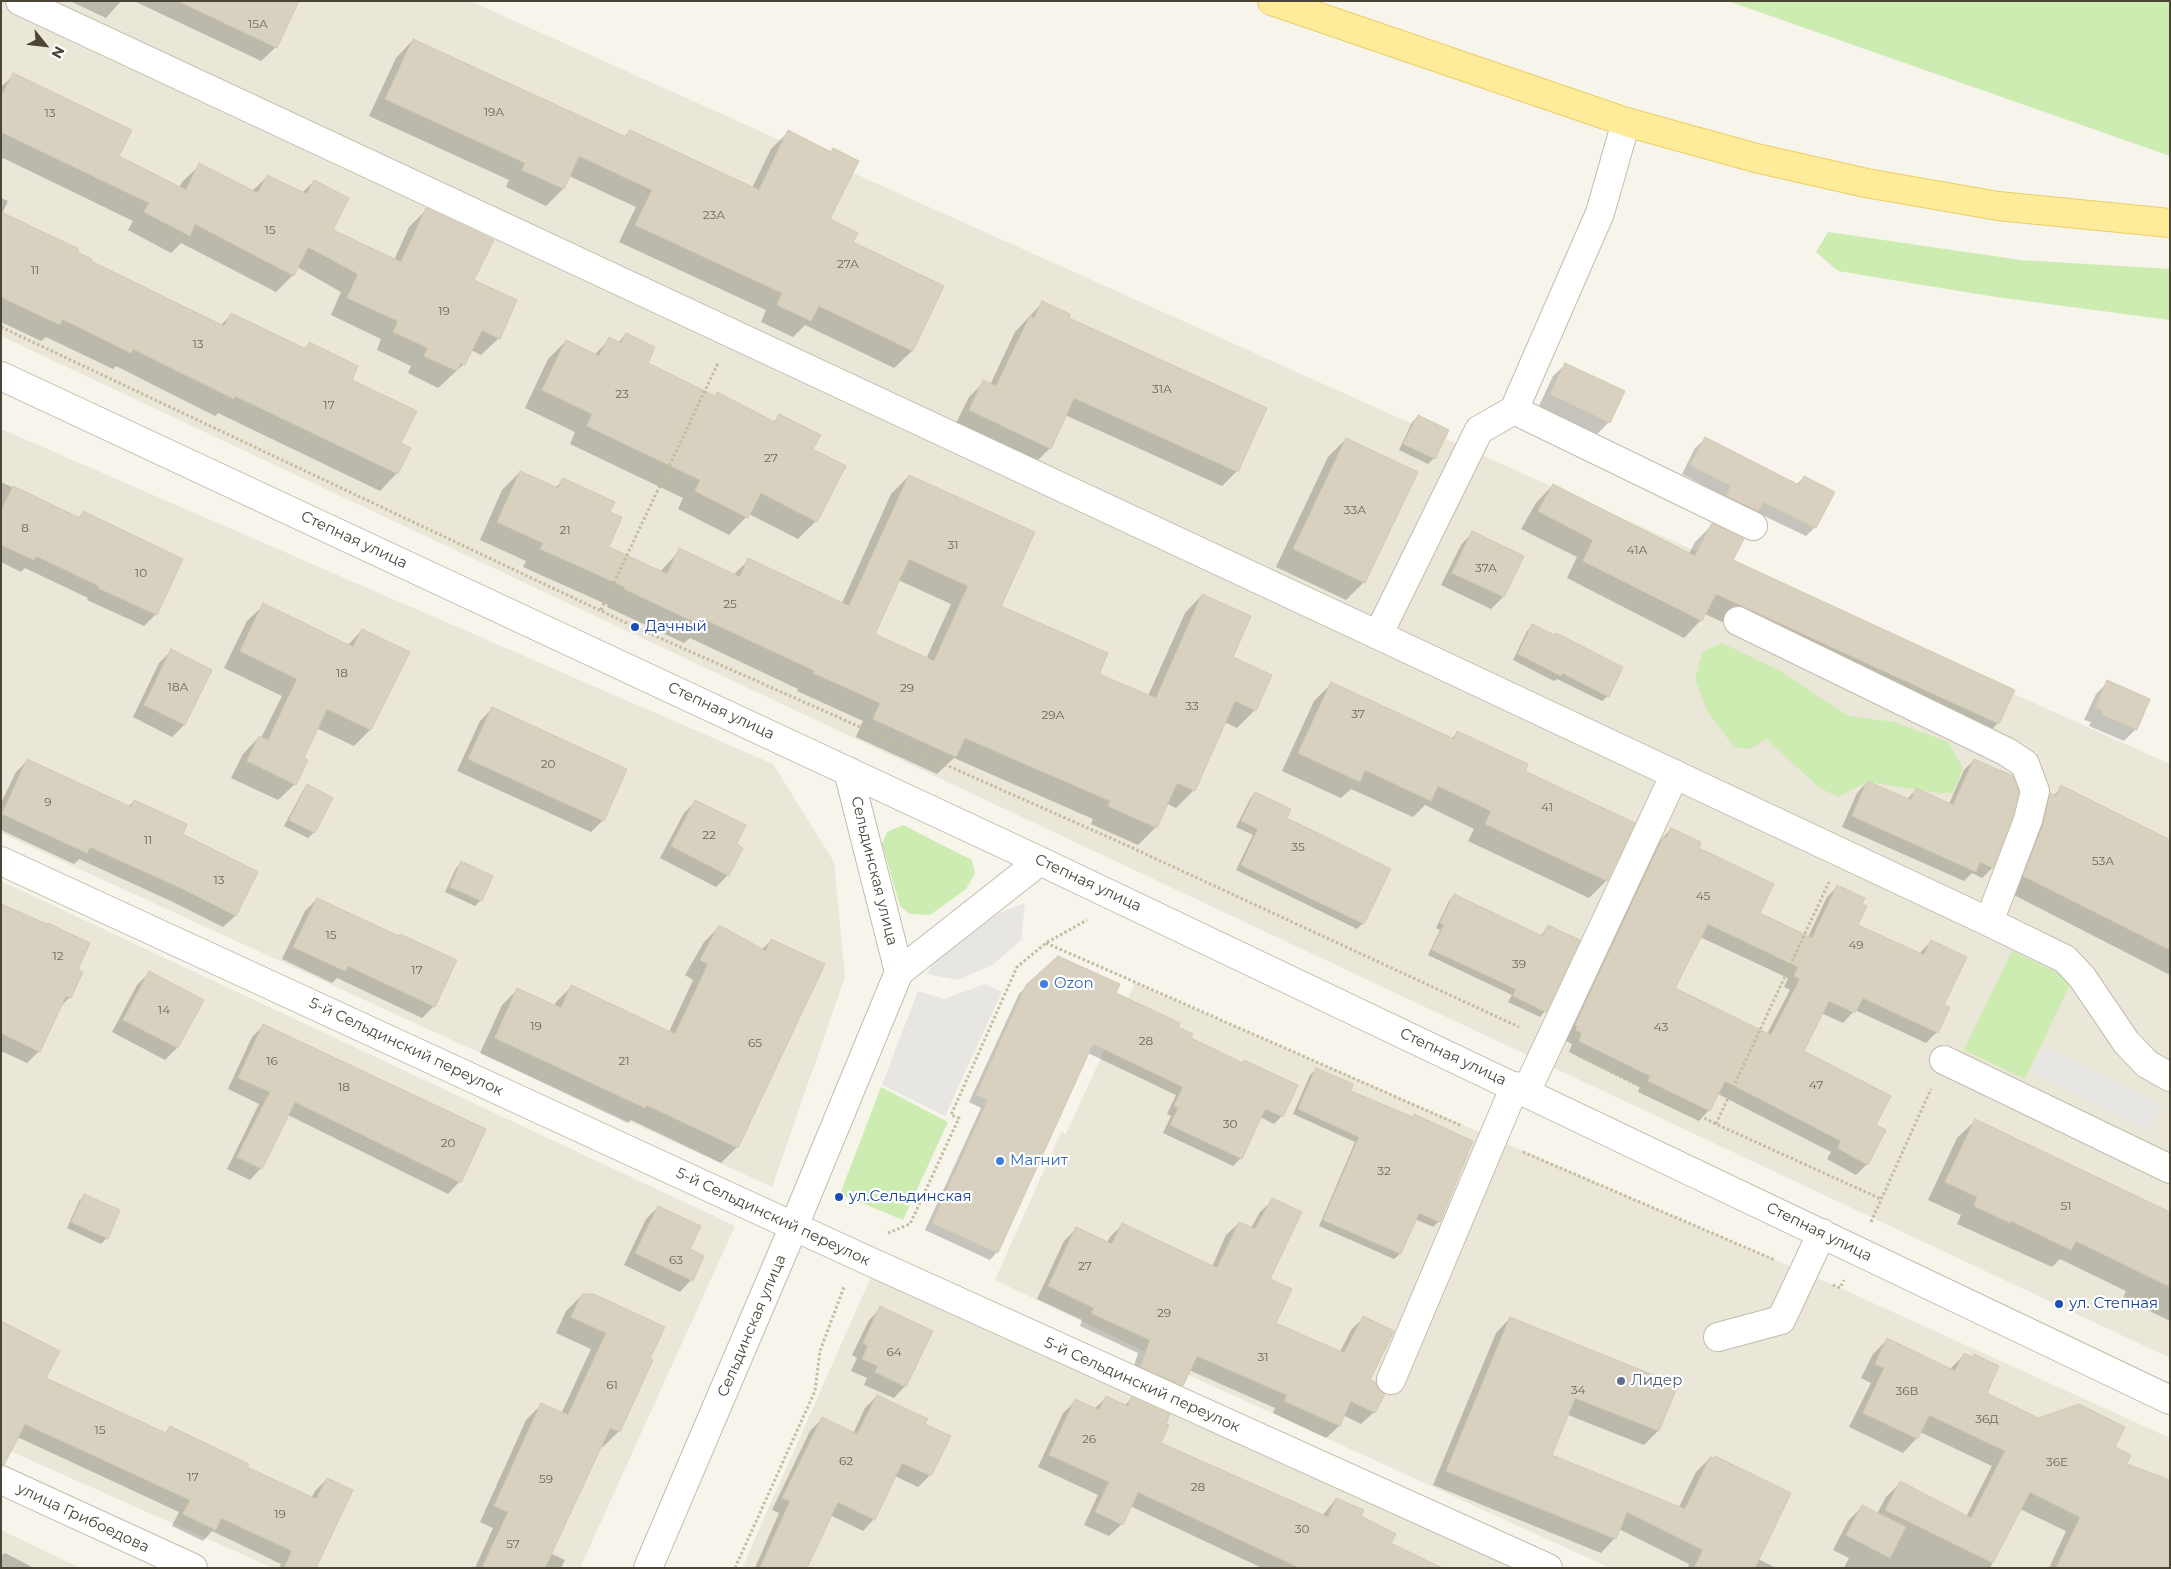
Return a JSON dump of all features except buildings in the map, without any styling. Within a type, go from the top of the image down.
[{"type":"main road","points":[[1272,1],[1626,122],[1756,158],[1866,183],[1998,206],[2170,224]]},
{"type":"street","points":[[20,1],[1675,774],[2065,959],[2082,977],[2126,1042],[2147,1064],[2170,1077]]},
{"type":"street","points":[[1378,635],[1479,430],[1514,410],[1600,212],[1626,122]]},
{"type":"street","name":"Степная улица","points":[[1,376],[1040,860],[2170,1400]]},
{"type":"street","points":[[1514,410],[1753,526]]},
{"type":"street","points":[[1738,621],[2007,752],[2025,764],[2035,791],[2028,820],[1990,922]]},
{"type":"street","name":"Сельдинская улица","points":[[848,771],[899,972]]},
{"type":"street","points":[[1391,1380],[1520,1089],[1549,1041],[1675,774]]},
{"type":"street","name":"Сельдинская улица","points":[[648,1568],[794,1226],[899,972],[1040,860]]},
{"type":"street","name":"5-й Сельдинский переулок","points":[[1,861],[794,1226],[1548,1568]]},
{"type":"street","points":[[1944,1060],[2170,1170]]},
{"type":"street","points":[[1718,1336],[1780,1320],[1822,1233]]},
{"type":"street","name":"улица Грибоедова","points":[[1,1480],[193,1568]]},
{"type":"path","points":[[1,326],[600,610],[1126,845],[1549,1041],[1716,1124],[1881,1199]]},
{"type":"path","points":[[600,610],[732,334]]},
{"type":"path","points":[[1716,1124],[1842,853]]},
{"type":"path","points":[[1092,917],[1046,943],[1135,983]]},
{"type":"path","points":[[1840,1288],[1859,1251],[1944,1060]]},
{"type":"shaded area","points":[[1,1],[470,1],[2170,764],[2170,1358],[1,336]]},
{"type":"shaded area","points":[[1,429],[773,764],[834,862],[845,977],[772,1187],[1,833]]},
{"type":"shaded area","points":[[1,881],[735,1226],[580,1568],[273,1568],[1,1447]]},
{"type":"shaded area","points":[[1025,903],[1021,940],[994,964],[958,980],[927,974],[934,962],[999,913]]},
{"type":"shaded area","points":[[1135,983],[1840,1288],[2170,1438],[2170,1568],[1610,1568],[1145,1355],[1146,1352],[995,1280],[1061,1132],[1066,1134]]},
{"type":"shaded area","points":[[985,984],[1002,992],[945,1116],[882,1085],[918,991],[944,999]]},
{"type":"shaded area","points":[[2043,1046],[2163,1104],[2150,1130],[2030,1072]]},
{"type":"shaded area","points":[[871,1277],[1515,1568],[742,1568]]},
{"type":"shaded area","points":[[1,1530],[80,1568],[1,1568]]},
{"type":"green space","points":[[1728,1],[2170,1],[2170,156]]},
{"type":"green space","points":[[1828,232],[2021,260],[2170,269],[2170,320],[1996,297],[1838,271],[1816,252]]},
{"type":"green space","points":[[1722,643],[1778,670],[1849,716],[1894,722],[1948,742],[1963,768],[1953,793],[1939,793],[1867,782],[1838,797],[1820,788],[1766,739],[1751,749],[1734,747],[1706,709],[1695,679],[1703,651]]},
{"type":"green space","points":[[903,825],[972,860],[975,874],[966,889],[930,915],[910,914],[900,906],[882,844],[887,832]]},
{"type":"green space","points":[[2012,951],[2072,980],[2025,1079],[1964,1050]]},
{"type":"green space","points":[[881,1087],[948,1122],[903,1220],[840,1194]]},
{"type":"place","name":"Дачный","points":[[635,627]]},
{"type":"place","name":"Ozon","points":[[1044,984]]},
{"type":"place","name":"Магнит","points":[[1000,1161]]},
{"type":"place","name":"ул.Сельдинская","points":[[839,1197]]},
{"type":"place","name":"ул. Степная","points":[[2059,1304]]},
{"type":"place","name":"Лидер","points":[[1621,1381]]}]
